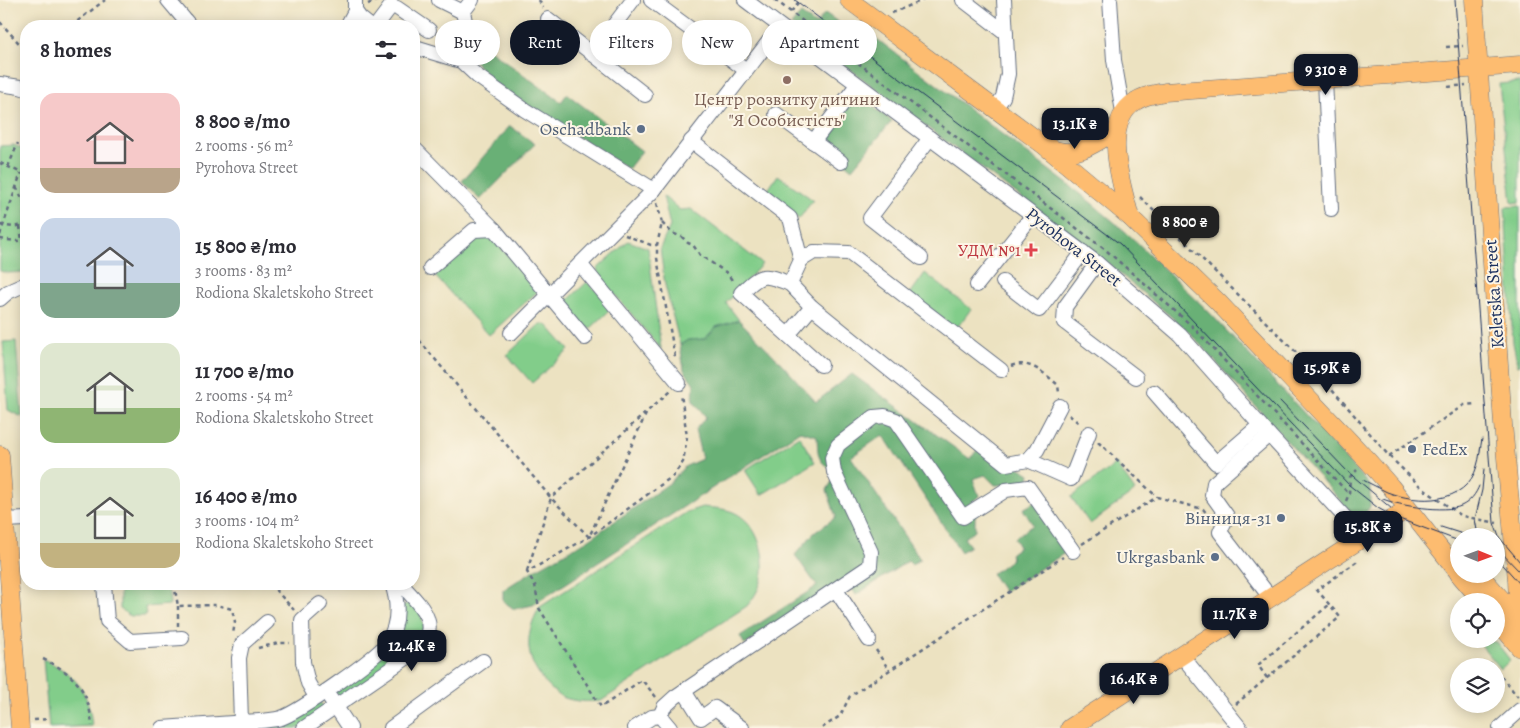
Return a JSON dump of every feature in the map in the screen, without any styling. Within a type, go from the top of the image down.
[{"type":"main road","points":[[849,0],[1045,146],[1130,217],[1218,302],[1368,461],[1450,563]]},
{"type":"main road","name":"Keletska Street","points":[[1474,0],[1520,642]]},
{"type":"main road","points":[[1088,181],[1086,169],[1135,101],[1148,95],[1165,92],[1520,65]]},
{"type":"main road","points":[[1045,146],[1057,151],[1080,152],[1116,129]]},
{"type":"main road","points":[[1116,129],[1118,169],[1130,217]]},
{"type":"main road","points":[[0,455],[20,728]]},
{"type":"main road","points":[[1070,728],[1407,509]]},
{"type":"main road","points":[[1407,509],[1450,546]]},
{"type":"main road","points":[[1467,583],[1475,593]]},
{"type":"main road","points":[[1487,583],[1519,619]]},
{"type":"main road","points":[[1505,630],[1520,648]]},
{"type":"street","points":[[168,0],[185,20]]},
{"type":"street","points":[[439,0],[463,12]]},
{"type":"street","points":[[465,20],[463,12],[472,0]]},
{"type":"street","points":[[618,20],[633,0]]},
{"type":"street","points":[[651,0],[746,70]]},
{"type":"street","name":"Pyrohova Street","points":[[745,0],[771,20]]},
{"type":"street","points":[[963,0],[1006,33]]},
{"type":"street","points":[[995,109],[1004,97],[1008,74],[1004,0]]},
{"type":"street","points":[[1110,0],[1116,129]]},
{"type":"street","points":[[380,20],[391,6],[414,20]]},
{"type":"street","points":[[548,19],[590,52]]},
{"type":"street","points":[[420,24],[429,30]]},
{"type":"street","points":[[420,49],[435,53]]},
{"type":"street","points":[[511,333],[654,190],[762,50]]},
{"type":"street","points":[[465,65],[525,110],[654,190]]},
{"type":"street","points":[[606,65],[645,95]]},
{"type":"street","name":"Pyrohova Street","points":[[830,65],[1096,262],[1180,335],[1363,537]]},
{"type":"street","points":[[1324,80],[1331,209]]},
{"type":"street","points":[[0,84],[20,86]]},
{"type":"street","points":[[813,142],[856,85]]},
{"type":"street","points":[[776,114],[840,162]]},
{"type":"street","points":[[922,258],[870,218],[930,138]]},
{"type":"street","points":[[691,141],[790,218],[801,260]]},
{"type":"street","points":[[420,154],[494,229],[585,338]]},
{"type":"street","points":[[977,286],[1033,215]]},
{"type":"street","points":[[430,268],[474,230],[494,229]]},
{"type":"street","points":[[790,284],[801,260],[814,252],[849,253],[1001,370]]},
{"type":"street","points":[[1003,282],[1039,310],[1083,252]]},
{"type":"street","points":[[1096,262],[1065,307],[1064,322],[1136,377]]},
{"type":"street","points":[[580,264],[679,383]]},
{"type":"street","points":[[821,365],[741,293],[755,279],[770,275],[790,284],[812,307],[1006,464],[1028,460],[1071,479],[1089,433]]},
{"type":"street","points":[[0,299],[8,292],[20,287]]},
{"type":"street","points":[[788,335],[812,307]]},
{"type":"street","points":[[1154,392],[1216,464],[1265,430]]},
{"type":"street","points":[[1028,460],[1038,450],[1060,406]]},
{"type":"street","points":[[634,728],[662,711],[684,691],[870,566],[871,552],[834,472],[832,458],[838,444],[874,418],[886,416],[896,420],[963,516],[1006,490],[1028,487],[1072,551]]},
{"type":"street","points":[[1265,430],[1214,483],[1212,495],[1227,516],[1220,532],[1270,597]]},
{"type":"street","points":[[5,520],[20,519]]},
{"type":"street","points":[[104,590],[107,621],[130,641],[180,638]]},
{"type":"street","points":[[162,728],[282,717],[321,694],[375,655],[386,644],[396,620],[396,599],[394,590]]},
{"type":"street","points":[[304,728],[418,650],[425,642],[429,631],[428,618],[407,590]]},
{"type":"street","points":[[836,590],[869,640]]},
{"type":"street","points":[[320,604],[302,620],[304,662],[308,683],[336,705],[350,728]]},
{"type":"street","points":[[241,722],[239,658],[242,644],[266,622]]},
{"type":"street","points":[[1182,656],[1240,728]]},
{"type":"street","points":[[391,728],[483,661]]},
{"type":"street","points":[[684,691],[701,718],[715,708],[742,728]]},
{"type":"street","points":[[1500,728],[1519,703]]},
{"type":"street","points":[[662,711],[670,728]]},
{"type":"path","points":[[79,20],[105,0]]},
{"type":"path","points":[[785,20],[800,0]]},
{"type":"path","points":[[891,14],[923,0]]},
{"type":"path","points":[[0,22],[20,44]]},
{"type":"path","points":[[1446,47],[1464,46]]},
{"type":"path","points":[[1448,87],[1467,85]]},
{"type":"path","points":[[8,167],[18,143]]},
{"type":"path","points":[[0,163],[20,173]]},
{"type":"path","points":[[0,235],[20,176]]},
{"type":"path","points":[[16,187],[20,195]]},
{"type":"path","points":[[1135,194],[1143,199],[1326,382],[1389,456],[1422,488],[1462,516],[1498,524]]},
{"type":"path","points":[[662,223],[672,233],[682,237],[688,244],[693,244],[700,255],[726,273],[741,293]]},
{"type":"path","points":[[2,225],[20,226]]},
{"type":"path","points":[[614,231],[651,245],[656,245]]},
{"type":"path","points":[[0,239],[20,240]]},
{"type":"path","points":[[420,341],[551,498],[589,537]]},
{"type":"path","points":[[527,572],[589,537],[673,476],[684,462],[687,436],[679,383]]},
{"type":"path","points":[[1389,456],[1464,405],[1476,404]]},
{"type":"path","points":[[589,537],[646,412]]},
{"type":"path","points":[[1349,494],[1350,477],[1358,469]]},
{"type":"path","points":[[822,728],[840,716],[850,696],[1157,496],[1203,509],[1220,532]]},
{"type":"path","points":[[551,498],[527,572],[535,585],[539,608],[601,707],[642,680],[662,711]]},
{"type":"path","points":[[1226,712],[1340,617],[1317,590],[1359,560]]},
{"type":"path","points":[[175,590],[180,638]]},
{"type":"path","points":[[276,590],[294,610]]},
{"type":"path","points":[[1267,678],[1258,665],[1330,604]]},
{"type":"path","points":[[178,606],[216,605],[232,608],[234,622],[232,639]]},
{"type":"path","points":[[869,640],[889,671]]},
{"type":"path","points":[[255,652],[260,647],[278,643],[303,643]]},
{"type":"path","points":[[43,660],[63,670],[80,686],[89,702],[92,726]]},
{"type":"path","points":[[1505,683],[1519,703]]},
{"type":"green space","points":[[825,13],[835,20],[820,20]]},
{"type":"green space","points":[[801,14],[809,20],[796,20]]},
{"type":"green space","points":[[877,39],[1082,195],[1127,233],[1207,310],[1370,486],[1370,507],[1361,518],[1356,518],[1187,330],[1101,258],[844,65],[877,65]]},
{"type":"green space","points":[[500,57],[561,102],[567,94],[642,151],[628,169],[481,75],[478,65],[500,65]]},
{"type":"green space","points":[[1520,82],[1520,202],[1512,203],[1499,84]]},
{"type":"green space","points":[[854,93],[892,121],[852,169],[817,141]]},
{"type":"green space","points":[[510,126],[535,144],[480,200],[462,181]]},
{"type":"green space","points":[[14,145],[20,148],[20,272],[0,271],[0,146]]},
{"type":"green space","points":[[778,175],[813,200],[799,219],[765,194]]},
{"type":"green space","points":[[663,196],[680,210],[691,209],[762,264],[726,303],[739,320],[716,327],[705,339],[688,340],[680,345],[665,285],[660,248],[670,226]]},
{"type":"green space","points":[[1520,206],[1520,365],[1518,366],[1513,343],[1505,207]]},
{"type":"green space","points":[[480,236],[491,236],[538,291],[489,335],[435,276]]},
{"type":"green space","points":[[628,241],[648,248],[661,349],[600,277],[597,269]]},
{"type":"green space","points":[[925,273],[971,309],[956,329],[910,294]]},
{"type":"green space","points":[[587,282],[610,303],[609,311],[591,328],[586,328],[567,309],[567,301]]},
{"type":"green space","points":[[739,320],[816,402],[852,374],[970,459],[978,449],[1015,465],[1030,474],[1028,484],[995,485],[985,475],[973,479],[979,496],[970,504],[975,514],[975,530],[964,538],[970,546],[961,552],[883,435],[851,457],[920,559],[912,565],[908,561],[856,595],[848,582],[745,645],[740,636],[817,586],[795,555],[814,533],[836,517],[827,490],[834,478],[830,467],[825,465],[820,459],[817,436],[800,431],[533,605],[514,609],[503,601],[503,590],[588,540],[671,482],[684,467],[702,459],[695,430],[706,417],[693,401],[694,384],[684,370],[680,345],[688,340],[705,339],[716,327]]},
{"type":"green space","points":[[540,324],[547,325],[569,350],[532,383],[507,355]]},
{"type":"green space","points":[[16,341],[20,416],[8,410],[3,342]]},
{"type":"green space","points":[[799,436],[815,462],[761,495],[745,470]]},
{"type":"green space","points":[[1116,464],[1135,491],[1090,524],[1071,497]]},
{"type":"green space","points":[[1037,501],[1071,549],[1004,592],[992,574],[1012,559],[1010,554],[1019,547],[1014,538],[1033,525],[1023,509]]},
{"type":"green space","points":[[702,507],[733,512],[742,517],[755,532],[762,552],[763,573],[758,589],[747,606],[601,701],[572,700],[556,693],[540,676],[529,651],[532,624],[540,607],[687,512]]},
{"type":"green space","points":[[120,590],[169,590],[170,605],[145,607],[146,616],[130,616],[120,609]]},
{"type":"green space","points":[[418,603],[427,639],[342,701],[332,687],[375,655],[400,610],[404,605]]},
{"type":"green space","points":[[1484,648],[1501,648],[1510,660],[1505,665],[1505,658],[1492,658]]},
{"type":"green space","points":[[43,659],[72,677],[84,693],[88,702],[92,726],[49,728]]},
{"type":"green space","points":[[316,697],[327,712],[304,728],[162,728],[276,719]]},
{"type":"tram line","points":[[795,0],[1120,244],[1349,485],[1378,508],[1394,517],[1450,538]]},
{"type":"tram line","points":[[1455,0],[1494,523],[1499,537],[1520,562]]},
{"type":"tram line","points":[[1280,401],[1347,471],[1392,509]]},
{"type":"tram line","points":[[1363,480],[1399,496],[1426,499],[1452,495],[1463,488],[1471,479],[1478,463],[1482,439]]},
{"type":"tram line","points":[[1477,528],[1475,519],[1482,490],[1484,469]]},
{"type":"tram line","points":[[1383,499],[1422,508],[1454,508],[1470,500],[1479,486]]},
{"type":"tram line","points":[[1441,527],[1450,530]]},
{"type":"tram line","points":[[1505,556],[1520,572]]},
{"type":"tram line","points":[[1505,567],[1520,584]]},
{"type":"place","name":"Центр розвитку дитини \"Я Особистість\"","points":[[787,80]]},
{"type":"place","name":"Oschadbank","points":[[641,129]]},
{"type":"place","name":"УДМ №1","points":[[1031,250]]},
{"type":"place","name":"FedEx","points":[[1412,449]]},
{"type":"place","name":"Вінниця-31","points":[[1281,518]]},
{"type":"place","name":"Ukrgasbank","points":[[1215,557]]}]
